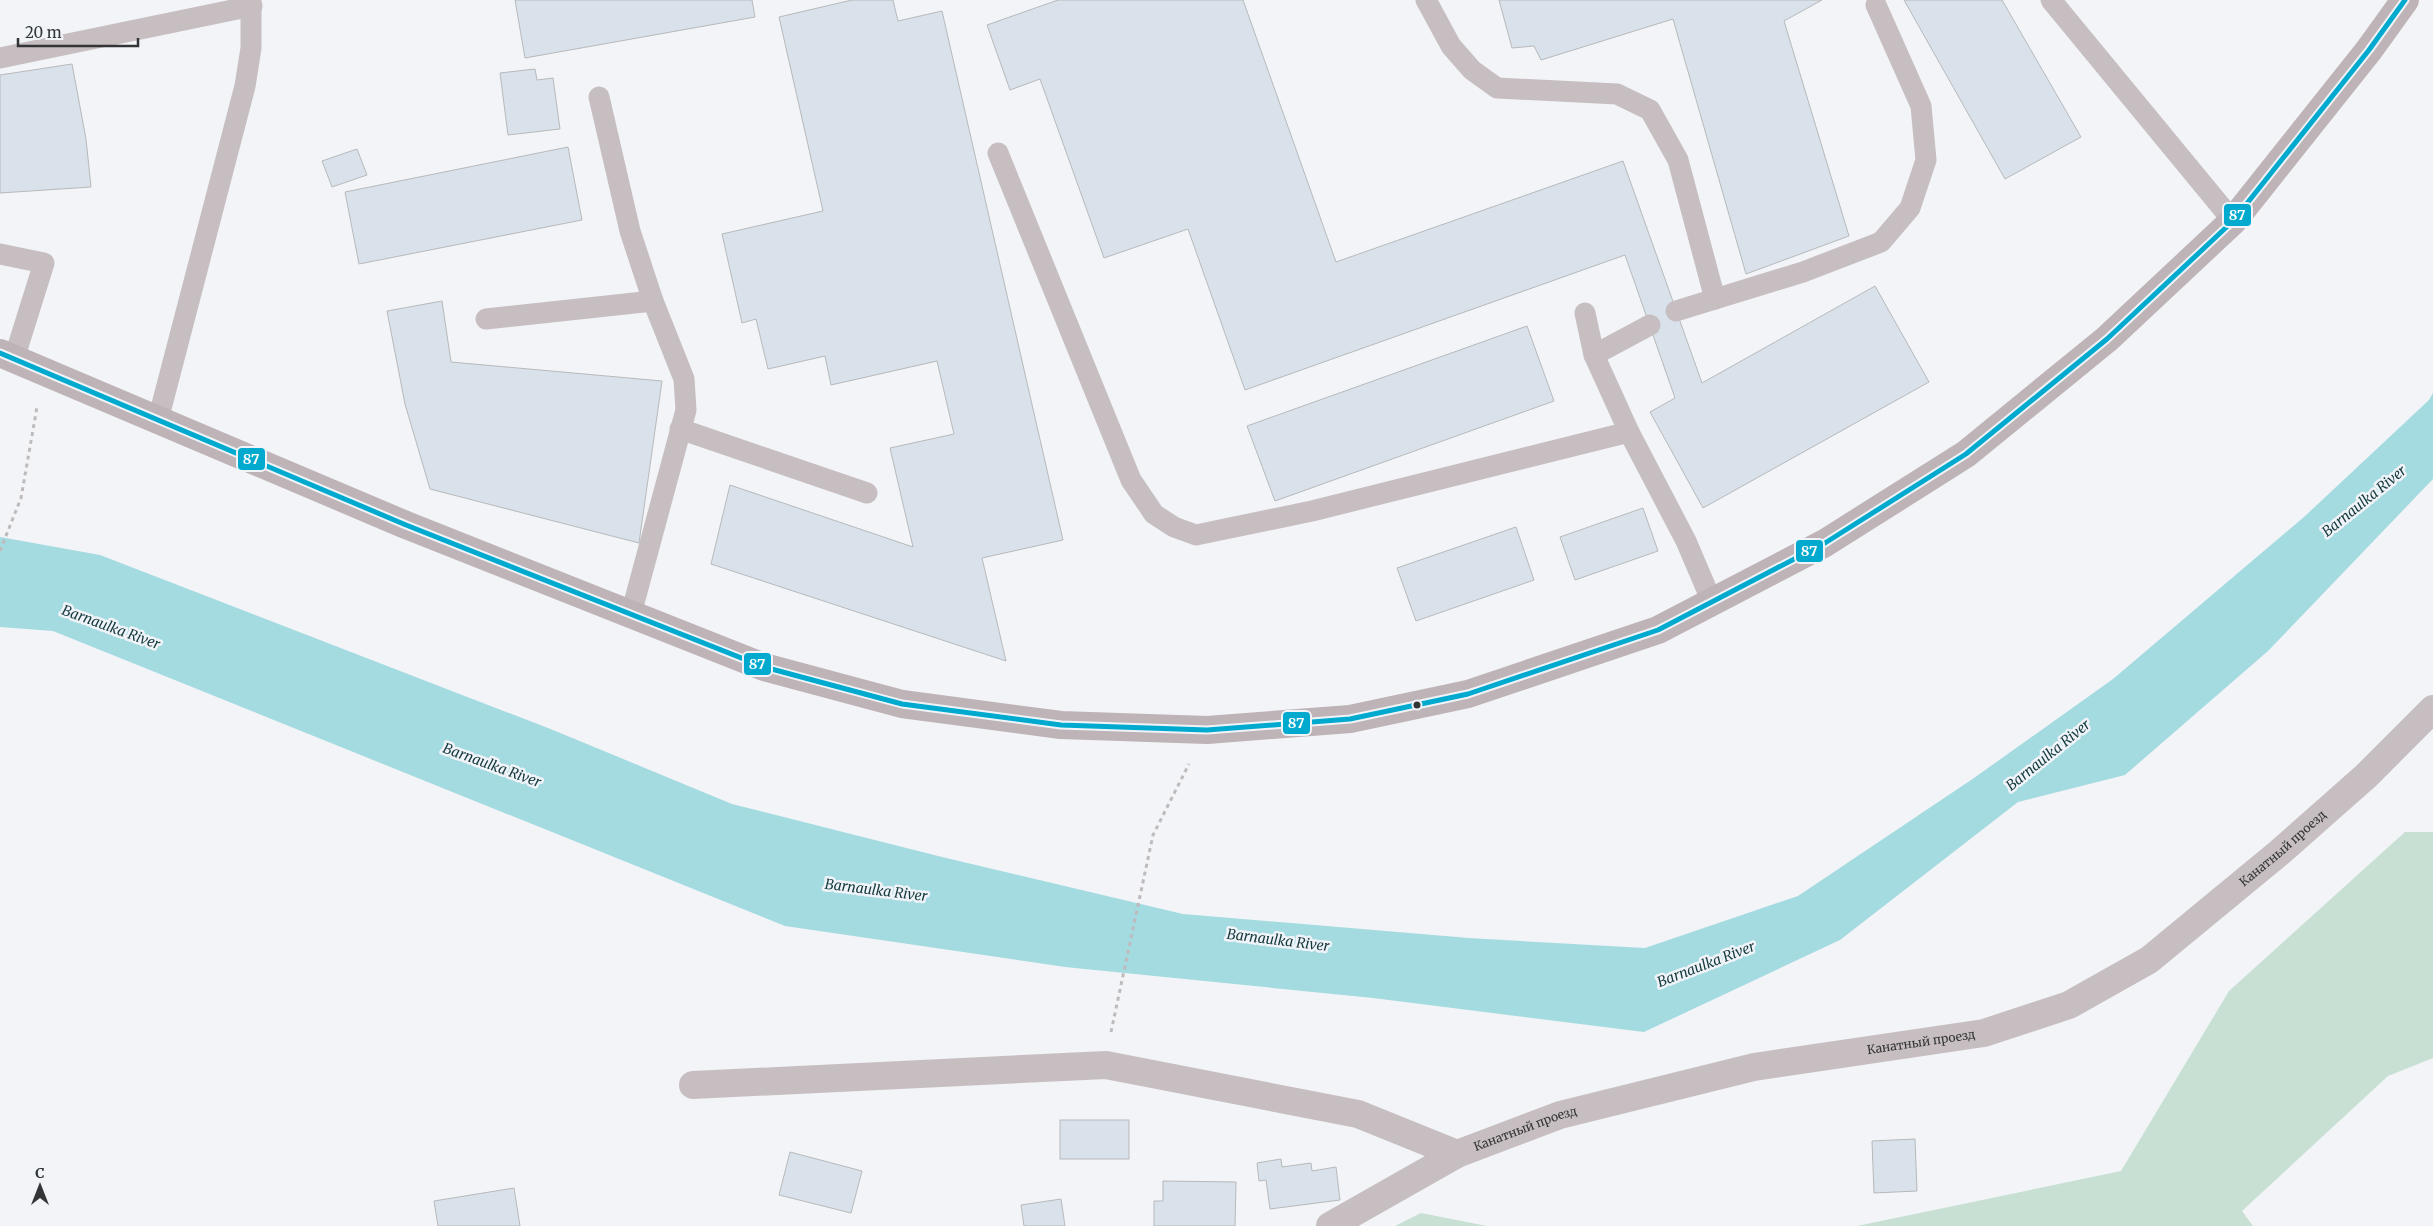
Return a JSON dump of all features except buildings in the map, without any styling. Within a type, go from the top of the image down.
[{"type":"main road","points":[[7,356],[406,525],[764,667],[902,704],[1062,726],[1206,730],[1350,719],[1468,694],[1658,630],[1825,543],[1966,454],[2108,339],[2232,221],[2405,0]]},
{"type":"street","name":"Канатный проезд","points":[[1330,1226],[1457,1154],[1560,1115],[1744,1070],[1984,1033],[2069,1005],[2149,960],[2287,846],[2366,776],[2433,709]]},
{"type":"street","points":[[693,1085],[1106,1066],[1358,1114],[1457,1154]]},
{"type":"lane","points":[[1426,0],[1451,46],[1472,70],[1498,88],[1616,94],[1650,110],[1678,160],[1715,299]]},
{"type":"lane","points":[[2051,0],[2232,221]]},
{"type":"lane","points":[[0,58],[251,3],[251,48],[246,86],[158,420]]},
{"type":"lane","points":[[1676,311],[1803,272],[1881,242],[1910,208],[1926,160],[1921,106],[1876,5]]},
{"type":"lane","points":[[599,97],[630,231],[653,301],[684,380],[686,410],[631,614]]},
{"type":"lane","points":[[998,153],[1131,480],[1154,514],[1174,527],[1196,535],[1312,511],[1629,432]]},
{"type":"lane","points":[[0,254],[44,263],[7,356]]},
{"type":"lane","points":[[486,319],[653,301]]},
{"type":"lane","points":[[1585,312],[1594,355],[1629,432],[1686,542],[1712,602]]},
{"type":"lane","points":[[1594,355],[1650,325]]},
{"type":"lane","points":[[680,429],[867,493]]},
{"type":"path","points":[[0,551],[21,498],[43,372]]},
{"type":"path","points":[[1114,1009],[1153,835],[1206,730]]},
{"type":"green space","points":[[2405,832],[2433,832],[2433,1058],[2388,1076],[2242,1211],[2253,1226],[1857,1226],[2121,1171],[2229,991]]},
{"type":"green space","points":[[1421,1213],[1487,1226],[1395,1226]]},
{"type":"water","name":"Barnaulka River","points":[[2433,393],[2433,479],[2268,651],[2125,775],[2018,802],[1840,940],[1644,1032],[1373,998],[1065,967],[785,926],[53,631],[0,627],[0,537],[100,555],[553,730],[732,804],[942,857],[1183,914],[1469,938],[1645,948],[1798,896],[1974,778],[2113,679],[2304,517],[2429,400]]},
{"type":"transit line","name":"87","points":[[0,353],[406,525],[764,667],[902,704],[1061,725],[1207,730],[1350,719],[1468,694],[1658,630],[1825,543],[1966,454],[2107,339],[2233,221],[2369,50],[2405,0]]}]
